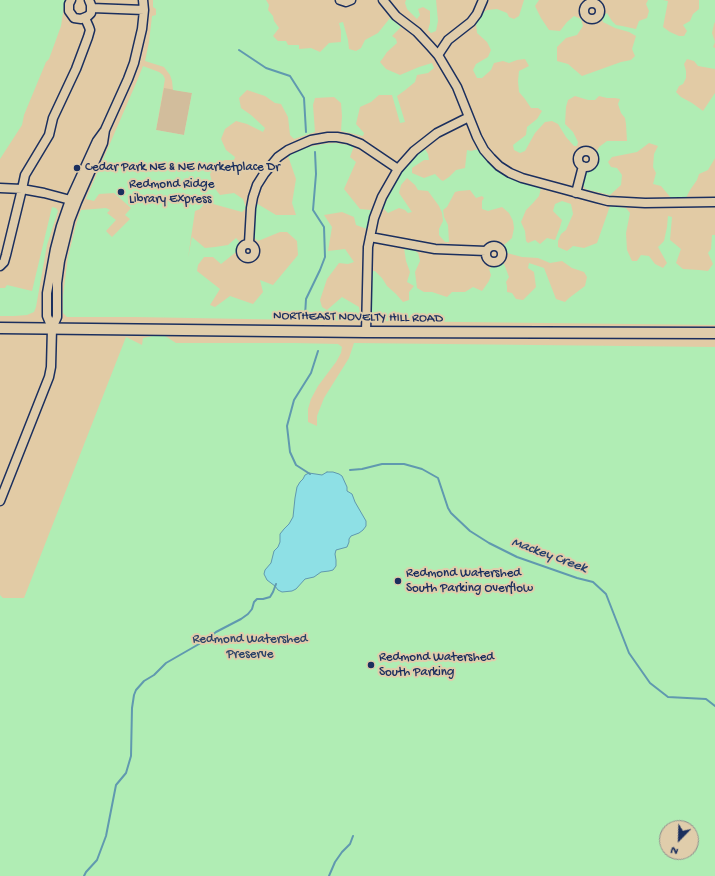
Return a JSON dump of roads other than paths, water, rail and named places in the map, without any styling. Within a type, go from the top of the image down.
[{"type":"main road","name":"NORTHEAST NOVELTY HILL ROAD","points":[[0,327],[366,332],[715,334]]},
{"type":"street","points":[[71,0],[68,7],[71,15],[77,19],[85,18],[91,13],[92,5],[89,0]]},
{"type":"street","points":[[0,501],[51,367],[52,328],[48,316],[48,293],[55,249],[61,226],[73,201],[97,141],[105,130],[134,63],[140,38],[144,10],[143,0]]},
{"type":"street","points":[[340,0],[346,2],[350,0]]},
{"type":"street","points":[[383,0],[396,16],[417,32],[438,55],[457,87],[477,137],[484,150],[500,166],[522,178],[596,198],[645,203],[715,202]]},
{"type":"street","points":[[438,55],[448,40],[471,22],[477,14],[483,0]]},
{"type":"street","points":[[92,8],[144,10]]},
{"type":"street","points":[[0,266],[4,262],[25,175],[49,135],[54,118],[76,69],[88,37],[90,30],[85,18]]},
{"type":"street","points":[[366,332],[370,237],[374,218],[382,197],[398,169],[414,151],[437,133],[469,117]]},
{"type":"street","points":[[249,243],[251,208],[257,185],[278,157],[288,150],[311,140],[337,137],[361,144],[398,169]]},
{"type":"street","points":[[576,193],[583,166]]},
{"type":"street","points":[[0,188],[22,189],[73,201]]},
{"type":"street","points":[[370,237],[435,249],[486,252]]},
{"type":"water","points":[[327,472],[333,472],[342,476],[347,487],[347,491],[352,494],[366,521],[366,526],[359,533],[351,536],[347,547],[336,550],[336,566],[333,570],[321,572],[314,577],[305,579],[296,589],[292,591],[282,592],[267,580],[264,574],[265,570],[271,563],[274,551],[278,547],[280,542],[280,534],[293,517],[297,487],[300,482],[305,475],[309,473],[322,475]]},
{"type":"waterway","points":[[239,50],[266,68],[290,76],[304,98],[306,132]]},
{"type":"waterway","points":[[305,316],[306,299],[325,257],[324,227],[313,210],[316,174],[315,152]]},
{"type":"waterway","points":[[310,474],[296,465],[290,452],[287,426],[294,400],[311,373],[318,351]]},
{"type":"waterway","name":"Mackey Creek","points":[[350,470],[362,469],[382,464],[404,464],[422,469],[438,478],[451,513],[470,531],[489,543],[517,557],[593,582],[606,594],[629,653],[650,683],[668,697],[706,699],[715,706]]},
{"type":"waterway","points":[[84,876],[97,860],[106,836],[116,785],[126,773],[131,756],[132,708],[136,690],[144,681],[154,675],[166,663],[248,614],[257,599],[270,597],[276,584]]},
{"type":"waterway","points":[[329,876],[335,862],[350,844],[353,836]]},
{"type":"place","name":"Cedar Park NE & NE Marketplace Dr","points":[[77,168]]},
{"type":"place","name":"Redmond Ridge Library Express","points":[[121,192]]},
{"type":"place","name":"Redmond Watershed South Parking Overflow","points":[[398,581]]},
{"type":"place","name":"Redmond Watershed South Parking","points":[[371,665]]},
{"type":"park label","name":"Redmond Watershed Preserve","points":[[250,648]]}]
